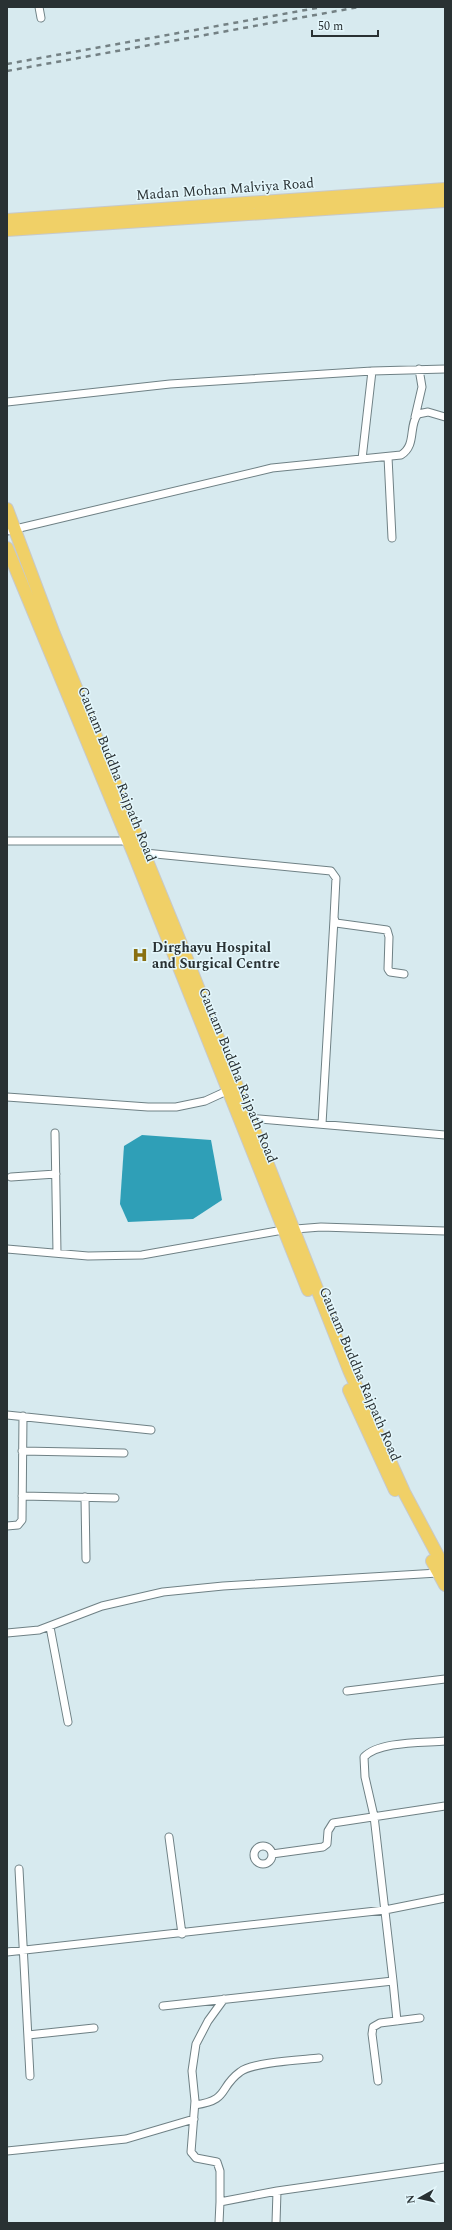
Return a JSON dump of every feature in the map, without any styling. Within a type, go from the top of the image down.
[{"type":"highway","name":"Madan Mohan Malviya Road","points":[[7,220],[445,189]]},
{"type":"highway","points":[[7,230],[445,201]]},
{"type":"highway","points":[[7,509],[10,529],[145,853],[245,1118]]},
{"type":"highway","name":"Gautam Buddha Rajpath Road","points":[[7,548],[229,1090],[245,1118],[382,1467],[442,1571],[445,1585]]},
{"type":"street","points":[[39,7],[41,18]]},
{"type":"street","points":[[7,402],[170,384],[372,371],[445,368]]},
{"type":"street","points":[[10,529],[272,468],[401,455],[408,451],[422,387],[419,369]]},
{"type":"street","points":[[362,459],[372,371]]},
{"type":"street","points":[[415,417],[423,411],[445,417]]},
{"type":"street","points":[[388,457],[392,538]]},
{"type":"street","points":[[7,841],[128,841]]},
{"type":"street","points":[[145,853],[331,871],[336,878],[322,1124]]},
{"type":"street","points":[[334,918],[336,923],[340,925],[387,930],[389,937],[388,969],[390,972],[404,974]]},
{"type":"street","points":[[7,1097],[140,1107],[176,1107],[205,1101],[229,1090]]},
{"type":"street","points":[[245,1118],[445,1135]]},
{"type":"street","points":[[55,1133],[57,1253]]},
{"type":"street","points":[[11,1177],[56,1174]]},
{"type":"street","points":[[7,1249],[88,1256],[142,1255],[288,1229],[321,1227],[445,1231]]},
{"type":"street","points":[[7,1415],[151,1430]]},
{"type":"street","points":[[7,1526],[18,1525],[22,1522],[23,1416]]},
{"type":"street","points":[[22,1451],[124,1453]]},
{"type":"street","points":[[22,1496],[115,1498]]},
{"type":"street","points":[[85,1497],[86,1559]]},
{"type":"street","points":[[7,1633],[50,1627],[102,1606],[163,1592],[223,1586],[442,1571]]},
{"type":"street","points":[[50,1627],[68,1722]]},
{"type":"street","points":[[347,1690],[445,1679]]},
{"type":"street","points":[[397,2021],[374,1816],[365,1777],[364,1756],[368,1752],[384,1747],[445,1741]]},
{"type":"street","points":[[272,1854],[323,1847],[327,1844],[328,1831],[333,1823],[445,1806]]},
{"type":"street","points":[[169,1837],[182,1934]]},
{"type":"street","points":[[20,1869],[30,2076]]},
{"type":"street","points":[[7,1952],[182,1934],[385,1910],[445,1898]]},
{"type":"street","points":[[163,2006],[393,1981]]},
{"type":"street","points":[[220,2223],[220,2171],[217,2162],[196,2158],[190,2152],[195,2105],[192,2071],[196,2044],[208,2021],[224,1999]]},
{"type":"street","points":[[378,2081],[372,2031],[375,2025],[420,2018]]},
{"type":"street","points":[[28,2035],[94,2028]]},
{"type":"street","points":[[195,2105],[214,2102],[240,2072],[252,2067],[319,2058]]},
{"type":"street","points":[[7,2151],[126,2139],[194,2119]]},
{"type":"street","points":[[220,2202],[276,2191],[445,2167]]},
{"type":"street","points":[[276,2191],[276,2223]]},
{"type":"water","points":[[142,1135],[211,1140],[222,1200],[193,1219],[128,1222],[120,1204],[124,1146]]},
{"type":"railway","points":[[7,64],[322,7]]},
{"type":"railway","points":[[7,71],[359,7]]},
{"type":"place","name":"Dirghayu Hospital and Surgical Centre","points":[[140,955]]}]
